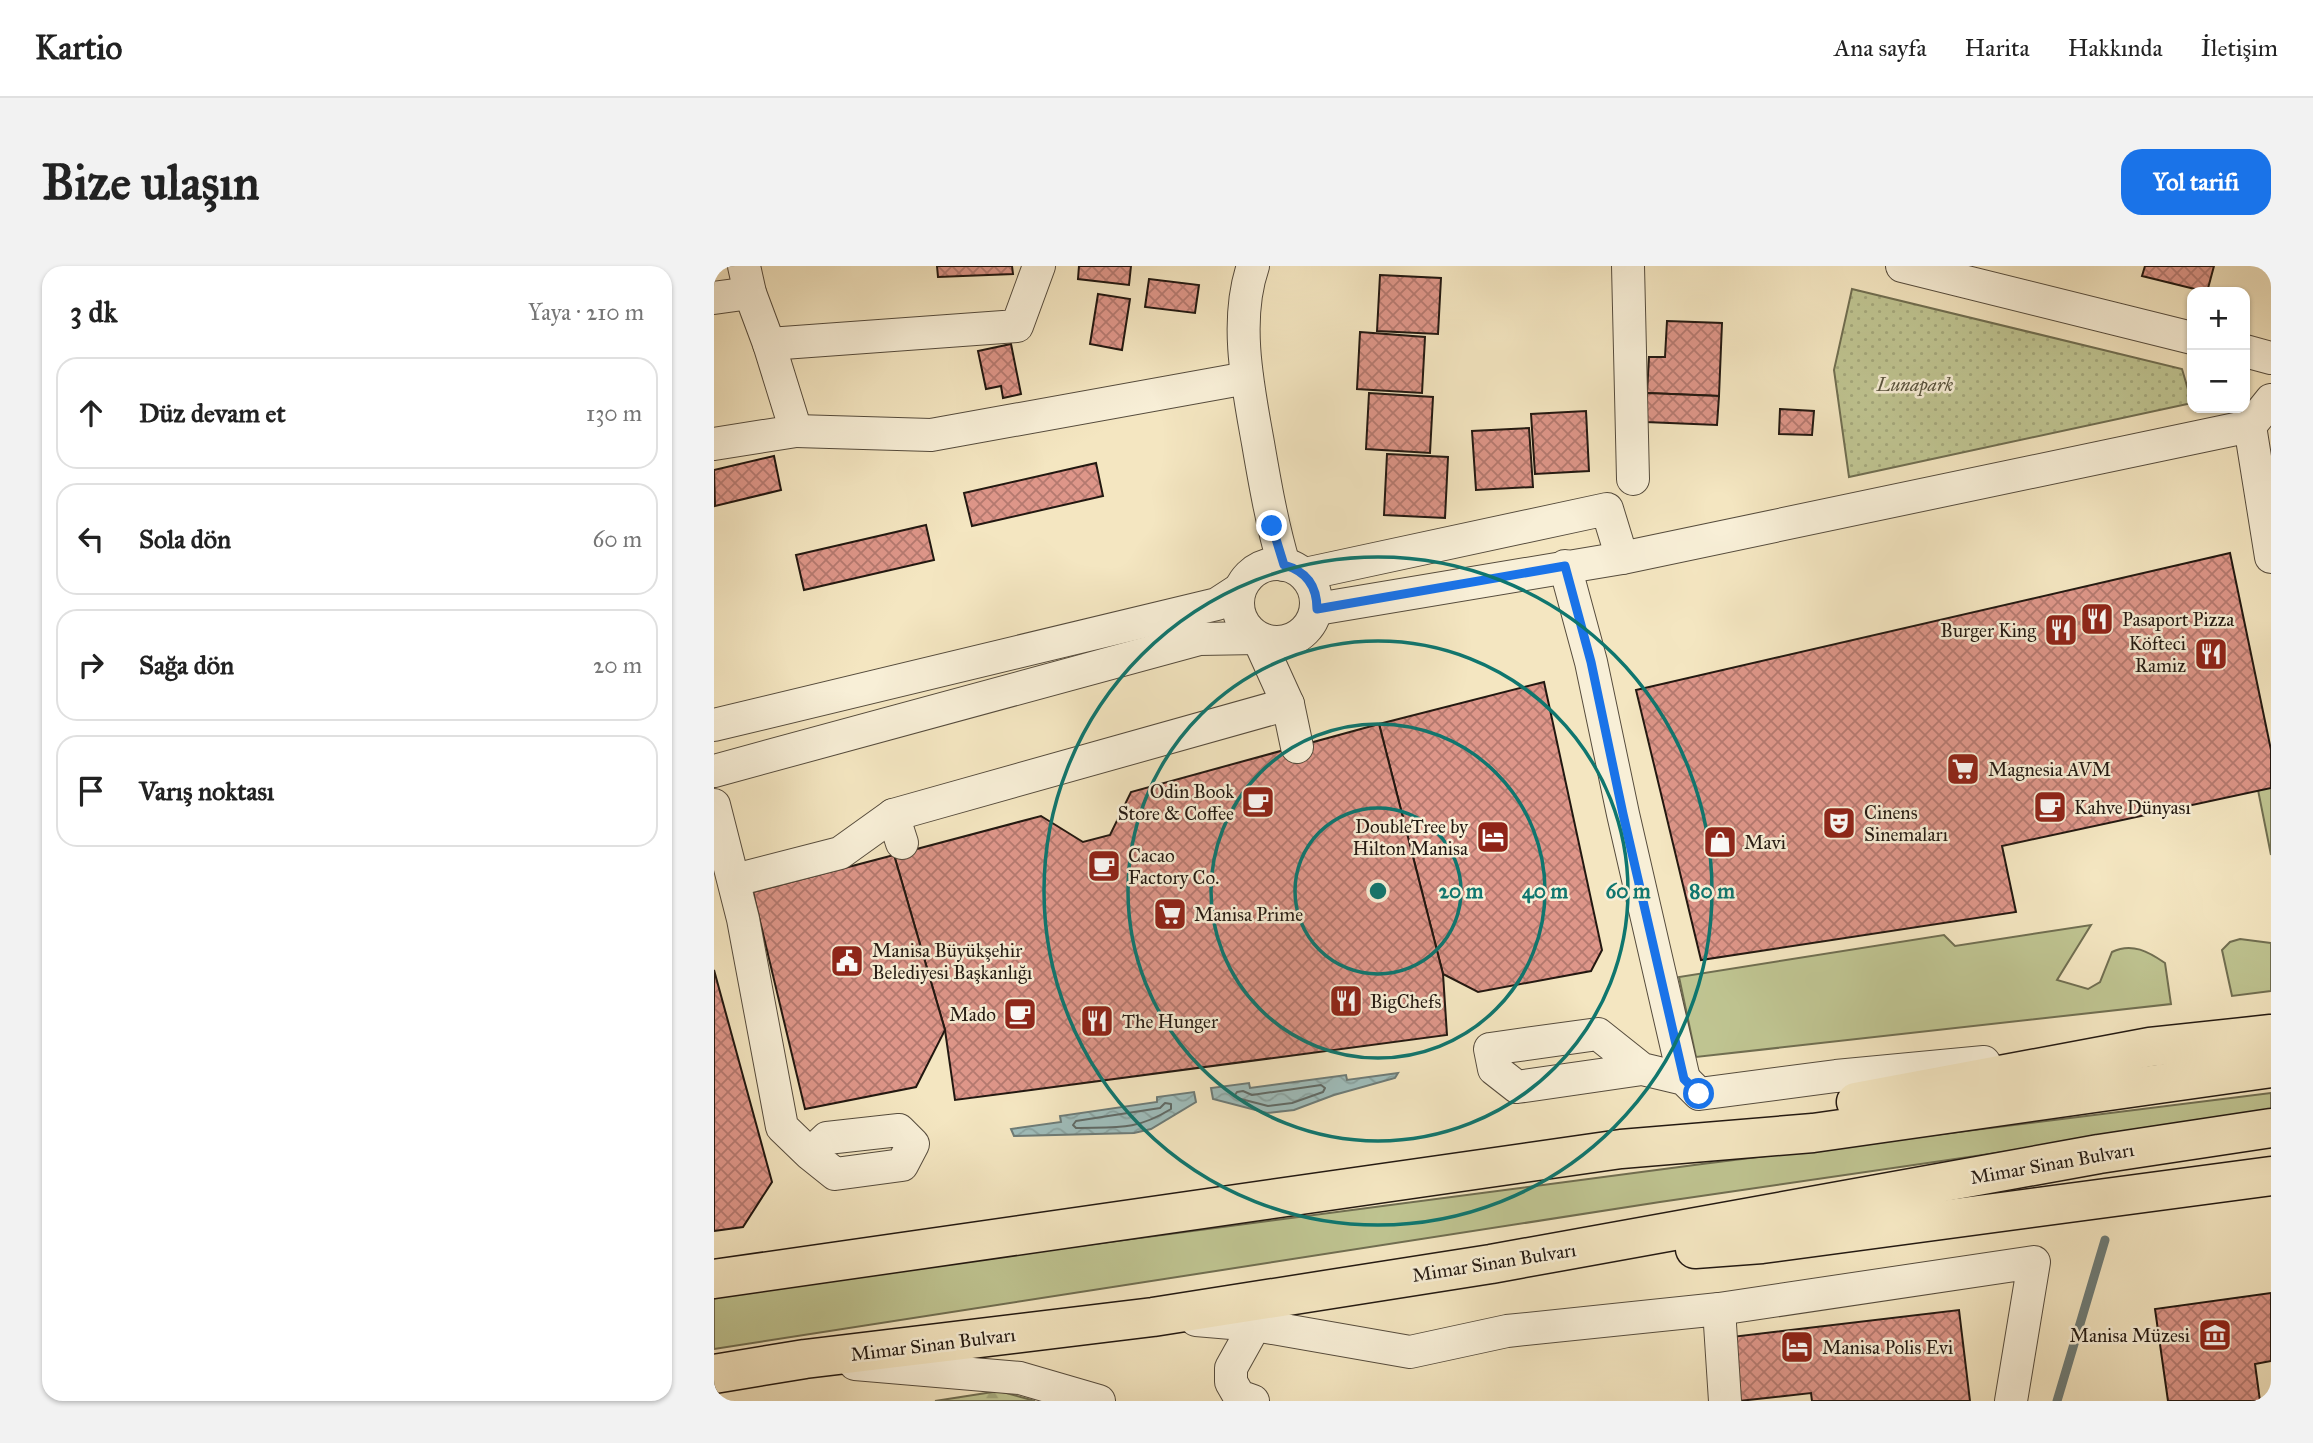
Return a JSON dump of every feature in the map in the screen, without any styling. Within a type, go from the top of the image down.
[{"type":"highway","points":[[714,1279],[1621,1149],[2150,1047],[2271,1034]]},
{"type":"highway","points":[[1621,1149],[1813,1133],[2271,1068]]},
{"type":"highway","name":"Mimar Sinan Bulvarı","points":[[714,1374],[805,1359],[1153,1317],[1491,1264],[2099,1154],[2271,1128]]},
{"type":"highway","points":[[1491,1264],[1762,1244],[2271,1176]]},
{"type":"street","points":[[769,345],[1017,326],[1039,266]]},
{"type":"street","points":[[1253,266],[1243,324],[1247,378],[1272,526],[1271,575]]},
{"type":"street","points":[[1628,266],[1633,479]]},
{"type":"street","points":[[1902,266],[2187,337]]},
{"type":"street","points":[[714,298],[747,280],[796,431]]},
{"type":"street","points":[[2250,352],[2271,358]]},
{"type":"street","points":[[714,444],[796,431],[931,435],[1247,378]]},
{"type":"street","points":[[1317,609],[1622,558],[2250,426],[2271,400]]},
{"type":"street","points":[[2250,426],[2271,557]]},
{"type":"street","points":[[714,724],[1217,604],[1271,575],[1607,509],[1622,558]]},
{"type":"street","points":[[1565,566],[1591,662],[1684,1079]]},
{"type":"street","points":[[714,771],[1199,639],[1258,638],[1283,643],[1295,639],[1306,631],[1313,621],[1317,597],[1312,584],[1271,575],[1238,600],[1238,611],[1249,631],[1258,638],[1288,704],[1297,747]]},
{"type":"street","points":[[1288,704],[1295,639]]},
{"type":"street","points":[[735,880],[840,853],[898,829],[1288,704]]},
{"type":"street","points":[[714,805],[735,880],[782,1127],[810,1154]]},
{"type":"street","points":[[1642,1069],[1684,1079],[1699,1094],[1836,1076],[2150,1047]]},
{"type":"street","points":[[1153,1317],[1255,1325],[1410,1352],[1507,1331],[1719,1310],[2034,1262],[2011,1401]]},
{"type":"street","points":[[1253,1401],[1240,1396],[1231,1382],[1231,1368],[1255,1325],[1330,1288]]},
{"type":"street","points":[[1719,1310],[1725,1401]]},
{"type":"street","points":[[805,1359],[1020,1378],[1099,1401]]},
{"type":"green space","name":"Lunapark","points":[[1852,289],[2182,369],[2187,386],[2187,404],[1849,477],[1834,370]]},
{"type":"green space","points":[[2271,786],[2271,855],[2258,790]]},
{"type":"green space","points":[[2091,925],[2057,980],[2088,989],[2100,982],[2112,952],[2133,948],[2165,963],[2171,1004],[1696,1057],[1679,977],[1944,935],[1955,946]]},
{"type":"green space","points":[[2240,939],[2271,943],[2271,991],[2232,996],[2222,950],[2230,942]]},
{"type":"green space","points":[[2271,1093],[2271,1113],[1660,1202],[714,1349],[714,1294],[1702,1164]]},
{"type":"green space","points":[[999,1391],[1035,1401],[935,1401]]},
{"type":"water","points":[[1398,1073],[1395,1078],[1334,1095],[1294,1110],[1267,1113],[1213,1099],[1211,1088],[1249,1083],[1250,1088],[1346,1075],[1347,1080]]},
{"type":"water","points":[[1194,1092],[1196,1102],[1151,1129],[1134,1133],[1014,1136],[1011,1129],[1061,1122],[1060,1116],[1157,1102],[1157,1097]]},
{"type":"building","points":[[937,266],[1012,266],[1013,274],[938,277]]},
{"type":"building","points":[[1079,266],[1131,266],[1129,285],[1078,279]]},
{"type":"building","points":[[2145,266],[2214,266],[2208,287],[2187,287],[2142,276]]},
{"type":"building","points":[[1380,275],[1441,278],[1438,334],[1377,331]]},
{"type":"building","points":[[1149,279],[1199,285],[1195,313],[1145,307]]},
{"type":"building","points":[[1098,294],[1130,299],[1122,350],[1090,344]]},
{"type":"building","points":[[1667,321],[1722,323],[1719,396],[1647,393],[1649,357],[1665,357]]},
{"type":"building","points":[[1360,332],[1425,337],[1422,393],[1357,389]]},
{"type":"building","points":[[1011,344],[1021,394],[1003,398],[1001,386],[986,389],[978,351]]},
{"type":"building","points":[[1369,393],[1433,397],[1430,453],[1366,449]]},
{"type":"building","points":[[1647,393],[1719,396],[1717,425],[1646,422]]},
{"type":"building","points":[[1780,409],[1814,411],[1812,435],[1779,434]]},
{"type":"building","points":[[1586,411],[1589,471],[1535,474],[1531,414]]},
{"type":"building","points":[[1529,428],[1533,487],[1476,490],[1472,431]]},
{"type":"building","points":[[1387,454],[1448,457],[1445,518],[1384,515]]},
{"type":"building","points":[[774,456],[781,490],[715,506],[714,470]]},
{"type":"building","points":[[1096,463],[1103,496],[972,526],[964,493]]},
{"type":"building","points":[[926,525],[934,560],[804,590],[796,555]]},
{"type":"building","name":"Magnesia AVM","points":[[2230,553],[2271,750],[2271,788],[2002,846],[2016,912],[1701,960],[1636,690]]},
{"type":"building","name":"DoubleTree by Hilton Manisa","points":[[1544,682],[1602,950],[1591,971],[1478,992],[1443,974],[1379,724]]},
{"type":"building","name":"Manisa Prime","points":[[1379,724],[1443,974],[1447,1035],[955,1100],[945,1030],[894,855],[1041,816],[1083,842],[1110,835],[1131,792]]},
{"type":"building","name":"Manisa Büyükşehir Belediyesi Başkanlığı","points":[[894,855],[945,1030],[916,1087],[805,1109],[753,892]]},
{"type":"building","points":[[714,970],[772,1182],[743,1227],[714,1231]]},
{"type":"building","name":"Manisa Müzesi","points":[[2271,1293],[2271,1361],[2255,1364],[2260,1401],[2168,1401],[2155,1309]]},
{"type":"building","points":[[1959,1310],[1970,1401],[1812,1401],[1811,1393],[1739,1401],[1731,1337]]},
{"type":"waterway","points":[[2057,1401],[2105,1240]]},
{"type":"place","name":"Pasaport Pizza","points":[[2097,619]]},
{"type":"place","name":"Burger King","points":[[2061,630]]},
{"type":"place","name":"Köfteci Ramiz","points":[[2211,654]]},
{"type":"place","name":"Magnesia AVM","points":[[1963,769]]},
{"type":"place","name":"Odin Book Store & Coffee","points":[[1258,802]]},
{"type":"place","name":"Kahve Dünyası","points":[[2050,807]]},
{"type":"place","name":"Cinens Sinemaları","points":[[1839,823]]},
{"type":"place","name":"DoubleTree by Hilton Manisa","points":[[1493,837]]},
{"type":"place","name":"Mavi","points":[[1720,842]]},
{"type":"place","name":"Cacao Factory Co.","points":[[1104,866]]},
{"type":"place","name":"Manisa Prime","points":[[1170,914]]},
{"type":"place","name":"Manisa Büyükşehir Belediyesi Başkanlığı","points":[[847,961]]},
{"type":"place","name":"BigChefs","points":[[1346,1001]]},
{"type":"place","name":"Mado","points":[[1020,1014]]},
{"type":"place","name":"The Hunger","points":[[1097,1021]]},
{"type":"place","name":"Manisa Müzesi","points":[[2215,1335]]},
{"type":"place","name":"Manisa Polis Evi","points":[[1797,1347]]},
{"type":"route","points":[[1272,526],[1284,565],[1304,574],[1312,584],[1317,597],[1317,609],[1565,566],[1591,662],[1684,1079],[1699,1094]]}]
